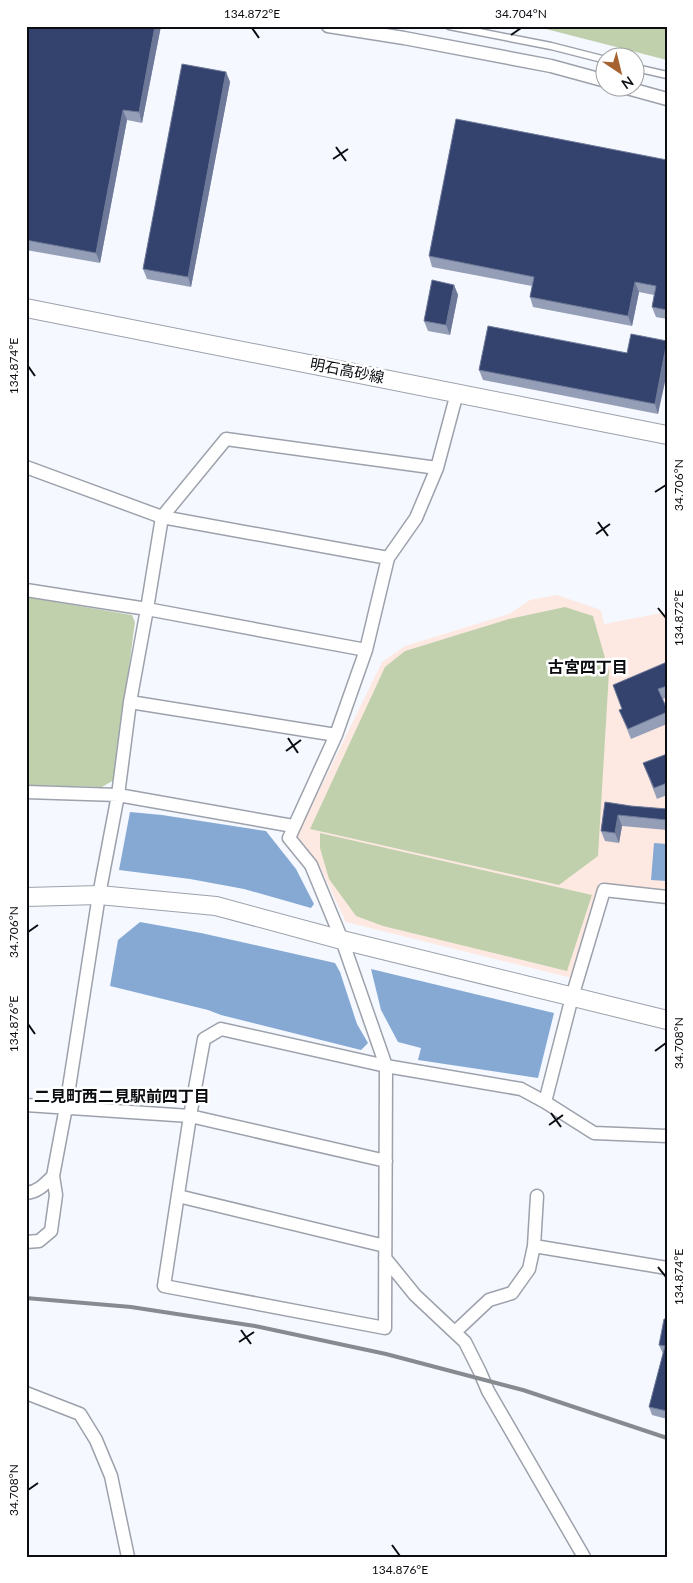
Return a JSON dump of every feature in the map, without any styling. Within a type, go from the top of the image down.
[{"type":"street","points":[[328,26],[404,38],[551,66],[596,78]]},
{"type":"street","points":[[646,93],[667,99]]},
{"type":"street","name":"明石高砂線","points":[[26,308],[667,435]]},
{"type":"street","points":[[457,393],[437,468],[416,518],[388,558],[366,650],[336,735],[289,838],[310,865],[342,940],[386,1066],[385,1328],[164,1286],[190,1116],[204,1039],[221,1028],[386,1066],[521,1089],[594,1133],[667,1136]]},
{"type":"street","points":[[26,1242],[39,1241],[50,1230],[56,1195],[53,1176],[118,795],[130,702],[162,517],[226,439],[437,468]]},
{"type":"street","points":[[26,467],[162,517],[388,558]]},
{"type":"street","points":[[26,590],[147,609],[366,650]]},
{"type":"street","points":[[130,702],[336,735]]},
{"type":"street","points":[[26,792],[118,795],[293,826]]},
{"type":"street","points":[[545,1102],[572,997],[604,890],[667,896]]},
{"type":"street","points":[[26,897],[100,895],[216,906],[342,940],[667,1020]]},
{"type":"street","points":[[26,1105],[190,1116],[386,1161]]},
{"type":"street","points":[[26,1193],[40,1189],[53,1176]]},
{"type":"street","points":[[178,1196],[385,1252],[415,1295],[465,1342],[488,1391],[584,1557]]},
{"type":"street","points":[[455,1332],[489,1300],[512,1293],[529,1269],[534,1246],[537,1196]]},
{"type":"street","points":[[534,1246],[667,1268]]},
{"type":"street","points":[[26,1393],[80,1414],[96,1440],[111,1476],[128,1557]]},
{"type":"lane","points":[[449,26],[551,46],[596,57]]},
{"type":"lane","points":[[646,71],[667,76]]},
{"type":"shaded area","points":[[557,595],[601,610],[604,624],[667,612],[667,891],[600,886],[572,978],[346,922],[319,865],[297,836],[382,662],[405,646],[509,614],[530,600]]},
{"type":"green space","points":[[531,26],[667,26],[667,60],[646,55],[646,48],[620,48]]},
{"type":"green space","points":[[26,597],[132,615],[135,622],[114,780],[102,787],[26,785]]},
{"type":"green space","points":[[565,607],[593,616],[609,672],[598,856],[559,885],[310,829],[385,667],[405,651],[509,619]]},
{"type":"green space","points":[[320,833],[592,895],[567,971],[383,926],[356,916],[329,879],[320,848]]},
{"type":"water","points":[[130,812],[266,831],[296,869],[314,904],[311,908],[244,889],[190,879],[119,870]]},
{"type":"water","points":[[654,843],[667,844],[667,881],[651,880]]},
{"type":"water","points":[[140,922],[201,933],[335,963],[340,972],[357,1024],[368,1043],[361,1050],[110,986],[118,940]]},
{"type":"water","points":[[371,969],[554,1013],[538,1078],[418,1060],[421,1048],[398,1042],[381,1010]]},
{"type":"building","points":[[26,26],[155,26],[139,112],[123,110],[96,253],[26,240]]},
{"type":"building","points":[[182,64],[226,72],[188,277],[143,269]]},
{"type":"building","points":[[456,119],[667,160],[667,310],[652,307],[656,286],[635,282],[628,316],[530,297],[534,277],[429,256]]},
{"type":"building","points":[[432,280],[454,285],[446,325],[424,321]]},
{"type":"building","points":[[488,326],[627,353],[631,334],[667,341],[655,404],[479,370]]},
{"type":"building","points":[[667,662],[667,686],[658,689],[667,712],[628,729],[619,710],[622,709],[613,685]]},
{"type":"building","points":[[667,754],[667,783],[654,788],[643,763]]},
{"type":"building","points":[[605,802],[667,809],[667,820],[618,815],[615,833],[601,831]]},
{"type":"building","points":[[664,1319],[667,1319],[667,1411],[649,1407],[665,1346],[659,1345]]},
{"type":"railway","points":[[26,1298],[131,1307],[255,1326],[386,1354],[523,1390],[667,1438]]},
{"type":"district","name":"古宮四丁目","points":[[588,667]]},
{"type":"district","name":"二見町西二見駅前四丁目","points":[[122,1096]]}]
